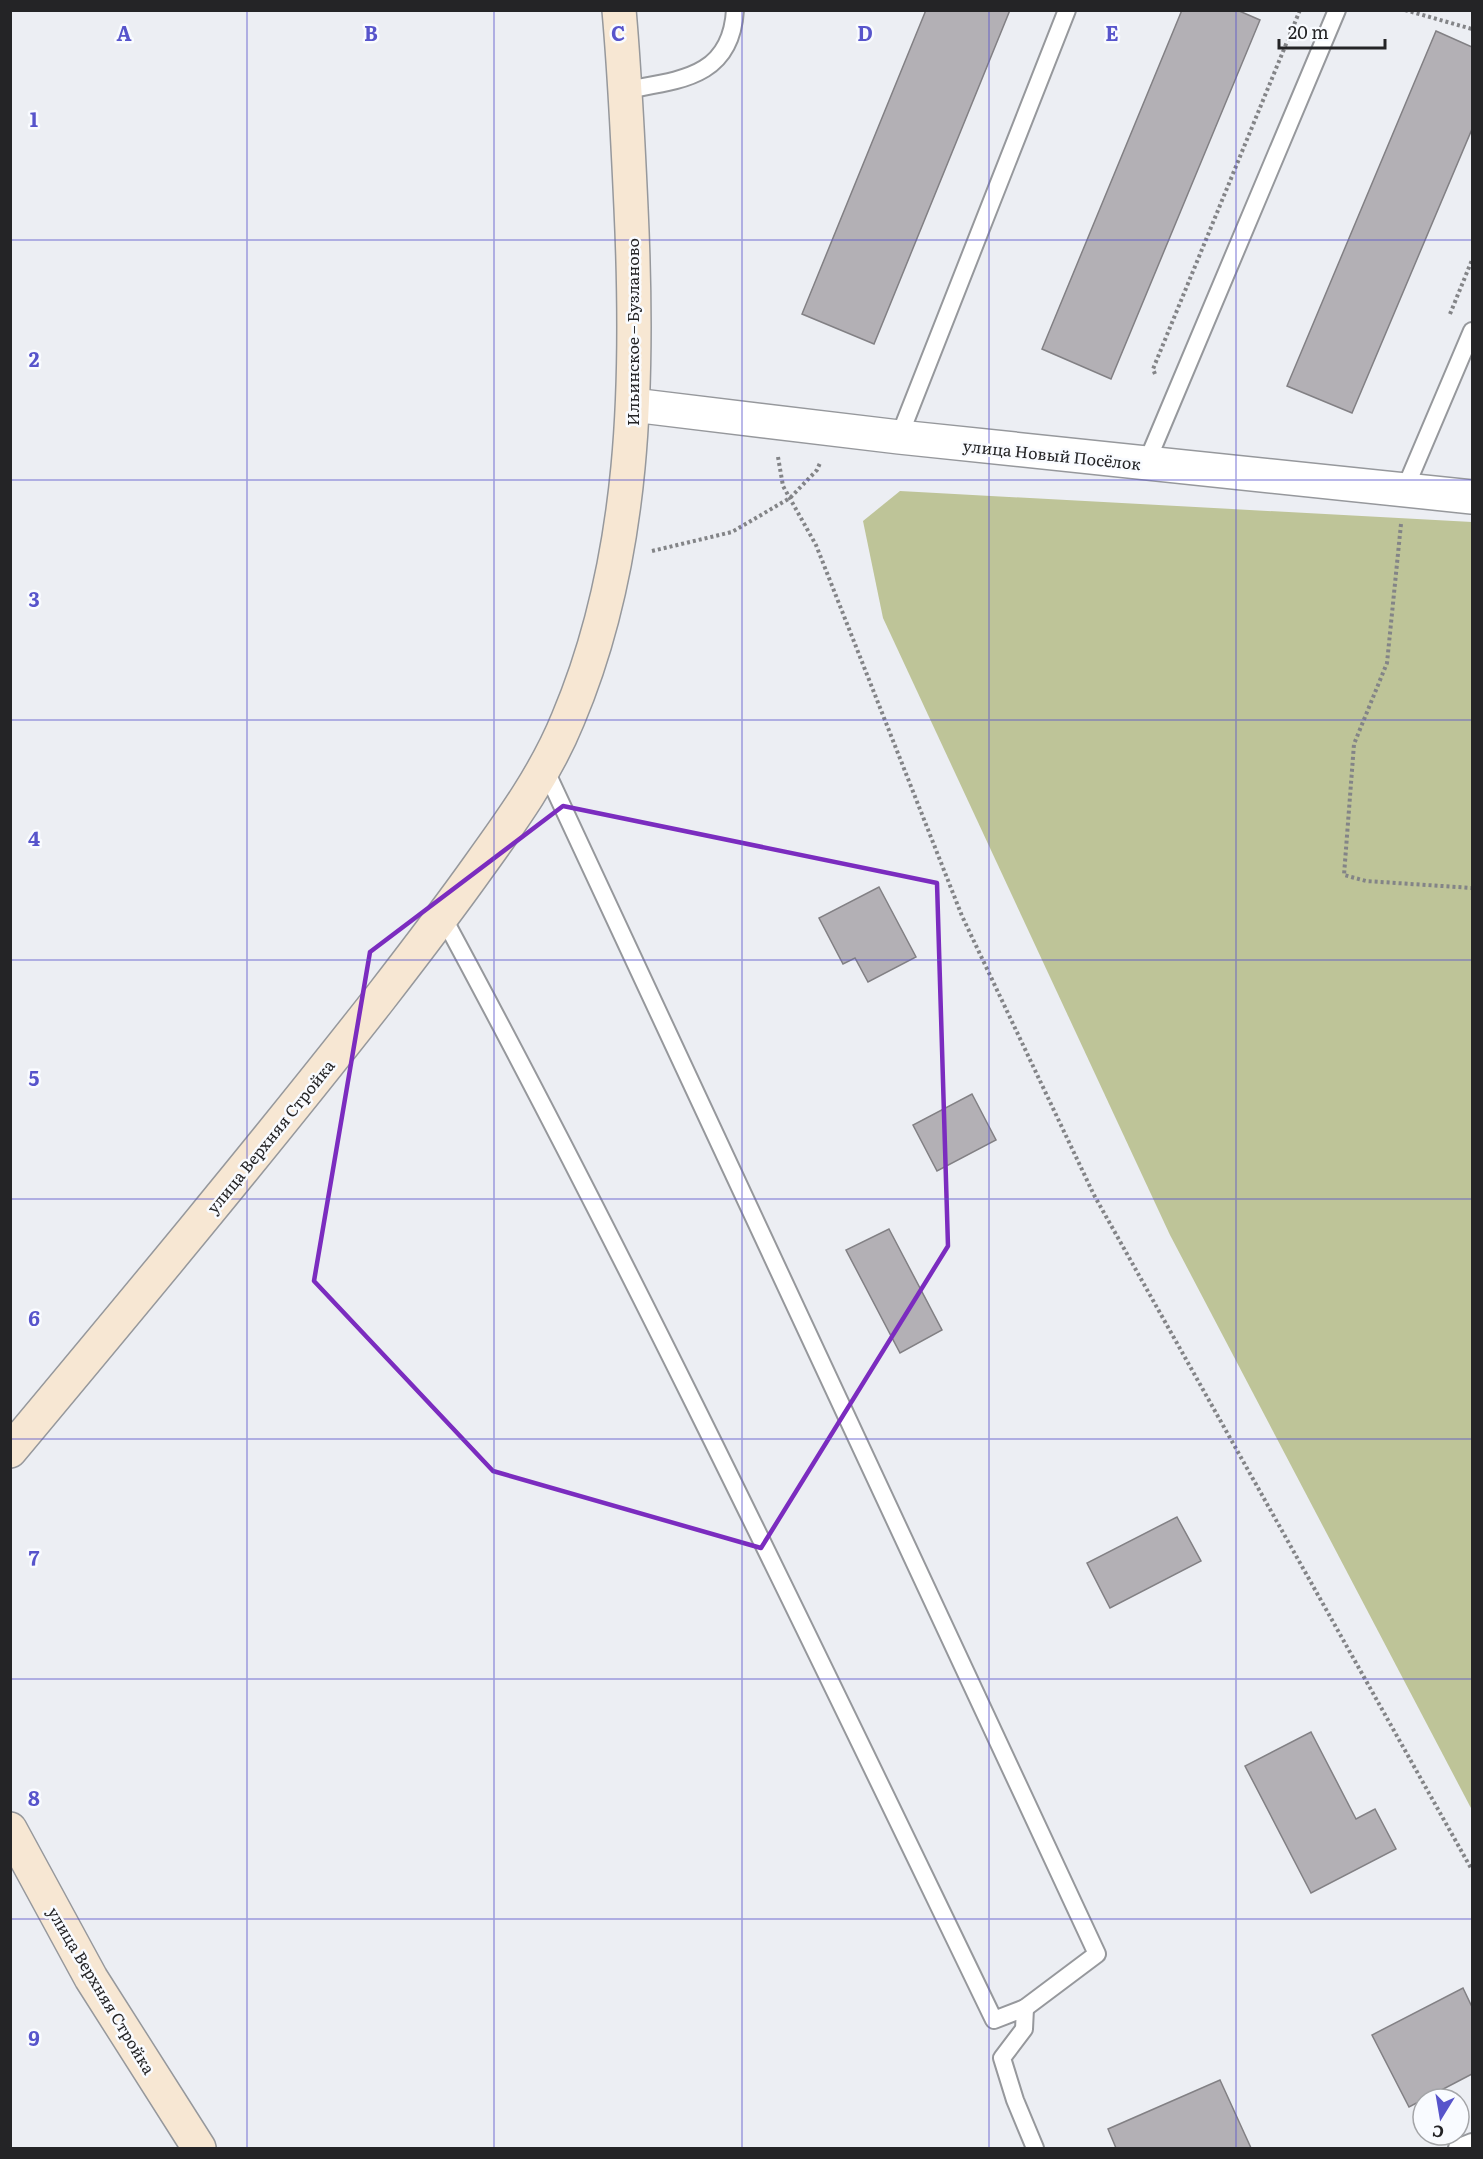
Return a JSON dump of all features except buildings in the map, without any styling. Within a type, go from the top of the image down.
[{"type":"street","name":"Ильинское – Бузланово","points":[[518,813],[545,769],[569,718],[590,659],[606,604],[624,502],[633,405],[635,293],[626,90],[619,10]]},
{"type":"street","name":"улица Новый Посёлок","points":[[633,405],[899,437],[1473,497]]},
{"type":"street","name":"улица Верхняя Стройка","points":[[10,1451],[276,1131],[443,917],[518,813]]},
{"type":"street","name":"улица Верхняя Стройка","points":[[10,1829],[91,1978],[199,2148]]},
{"type":"lane","points":[[626,90],[691,76],[717,62],[727,45],[735,10]]},
{"type":"lane","points":[[899,437],[1067,10]]},
{"type":"lane","points":[[1146,464],[1337,10]]},
{"type":"lane","points":[[1404,491],[1473,332]]},
{"type":"lane","points":[[443,917],[520,1060],[730,1475],[993,2020],[1025,2008],[1097,1953],[545,769]]},
{"type":"lane","points":[[1025,2008],[1024,2029],[1002,2058],[1015,2100],[1035,2148]]},
{"type":"lane","points":[[1457,2148],[1473,2142]]},
{"type":"path","points":[[1168,411],[1153,369],[1300,10]]},
{"type":"path","points":[[1405,10],[1473,29]]},
{"type":"path","points":[[770,422],[783,486],[816,545],[962,916],[1094,1195],[1351,1657],[1473,1870]]},
{"type":"path","points":[[614,560],[732,532],[790,498],[817,470],[837,429]]},
{"type":"path","points":[[1404,491],[1388,663],[1354,744],[1344,875],[1366,880],[1473,888]]},
{"type":"highlighted area","points":[[563,806],[937,883],[948,1246],[761,1548],[493,1471],[314,1281],[370,952]]},
{"type":"green space","points":[[900,491],[1472,522],[1472,1810],[1170,1235],[883,618],[863,521]]}]
